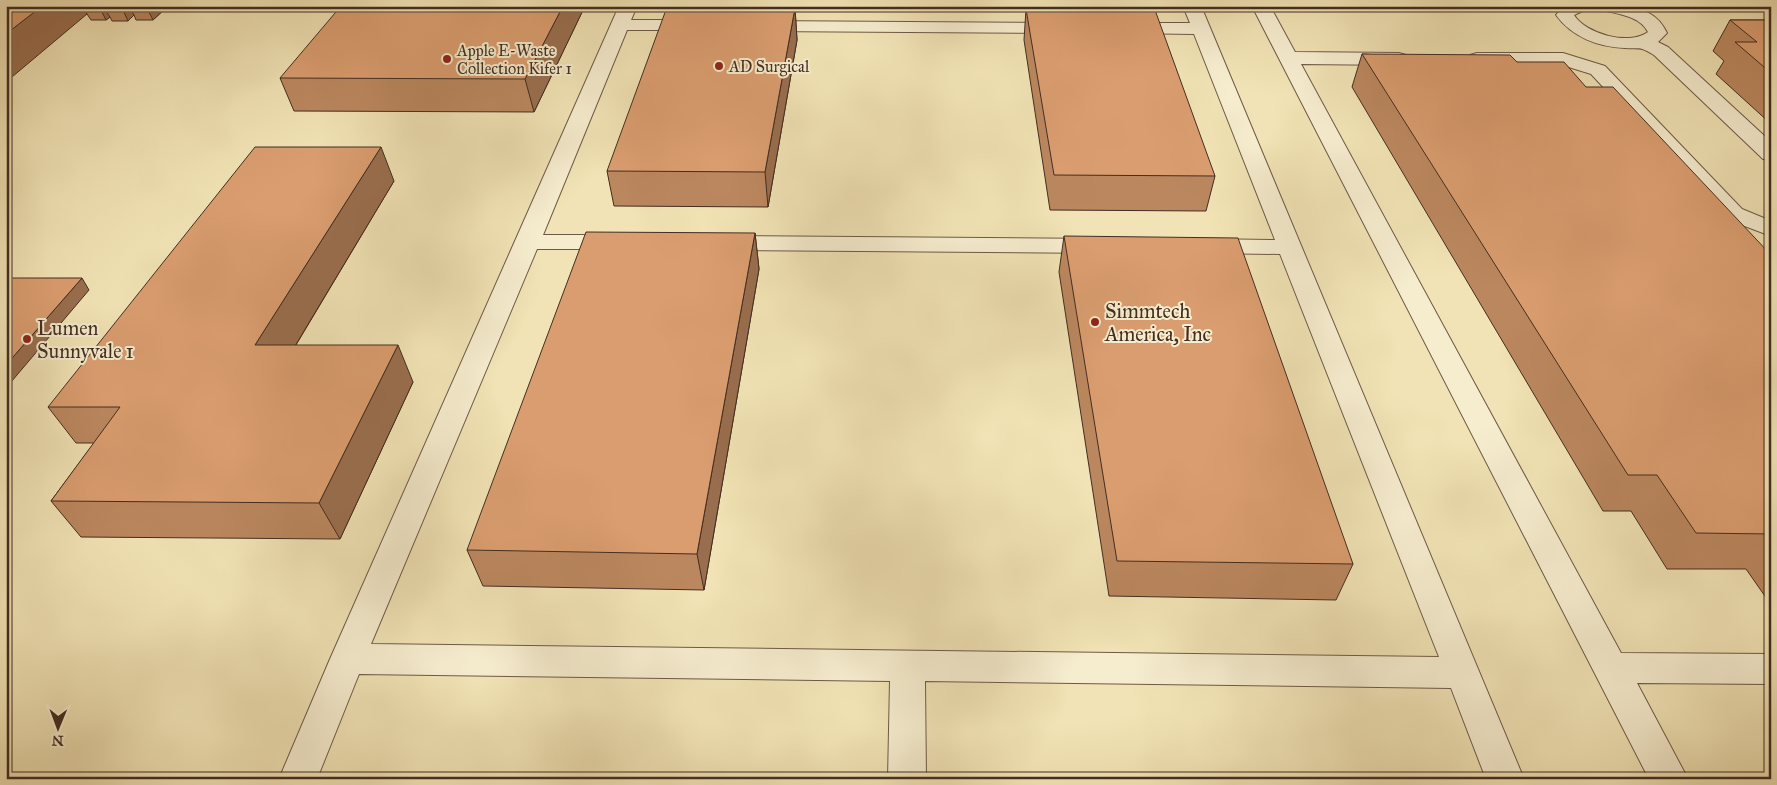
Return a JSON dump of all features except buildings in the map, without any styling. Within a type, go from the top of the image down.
[{"type":"lane","points":[[1262,6],[1668,779]]},
{"type":"lane","points":[[1579,6],[1568,11],[1565,15],[1568,21],[1580,30],[1601,38],[1617,42],[1646,42],[1654,38],[1658,33],[1656,27],[1650,21],[1626,10],[1608,6]]},
{"type":"lane","points":[[298,779],[347,659],[529,242],[624,15],[718,25]]},
{"type":"lane","points":[[1104,28],[1196,17],[1505,779]]},
{"type":"lane","points":[[748,26],[1074,28]]},
{"type":"lane","points":[[1646,42],[1662,51],[1771,154]]},
{"type":"lane","points":[[1289,58],[1420,59]]},
{"type":"lane","points":[[1458,59],[1563,60],[1598,70],[1734,214],[1771,229]]},
{"type":"lane","points":[[529,242],[637,242]]},
{"type":"lane","points":[[697,243],[1121,246]]},
{"type":"lane","points":[[1180,246],[1289,247]]},
{"type":"lane","points":[[347,659],[1462,673]]},
{"type":"lane","points":[[906,665],[908,779]]},
{"type":"lane","points":[[1610,668],[1771,670]]},
{"type":"place","name":"Apple E-Waste Collection Kifer 1","points":[[447,59]]},
{"type":"place","name":"AD Surgical","points":[[719,66]]},
{"type":"place","name":"Simmtech America, Inc","points":[[1095,322]]},
{"type":"place","name":"Lumen Sunnyvale 1","points":[[27,339]]}]
